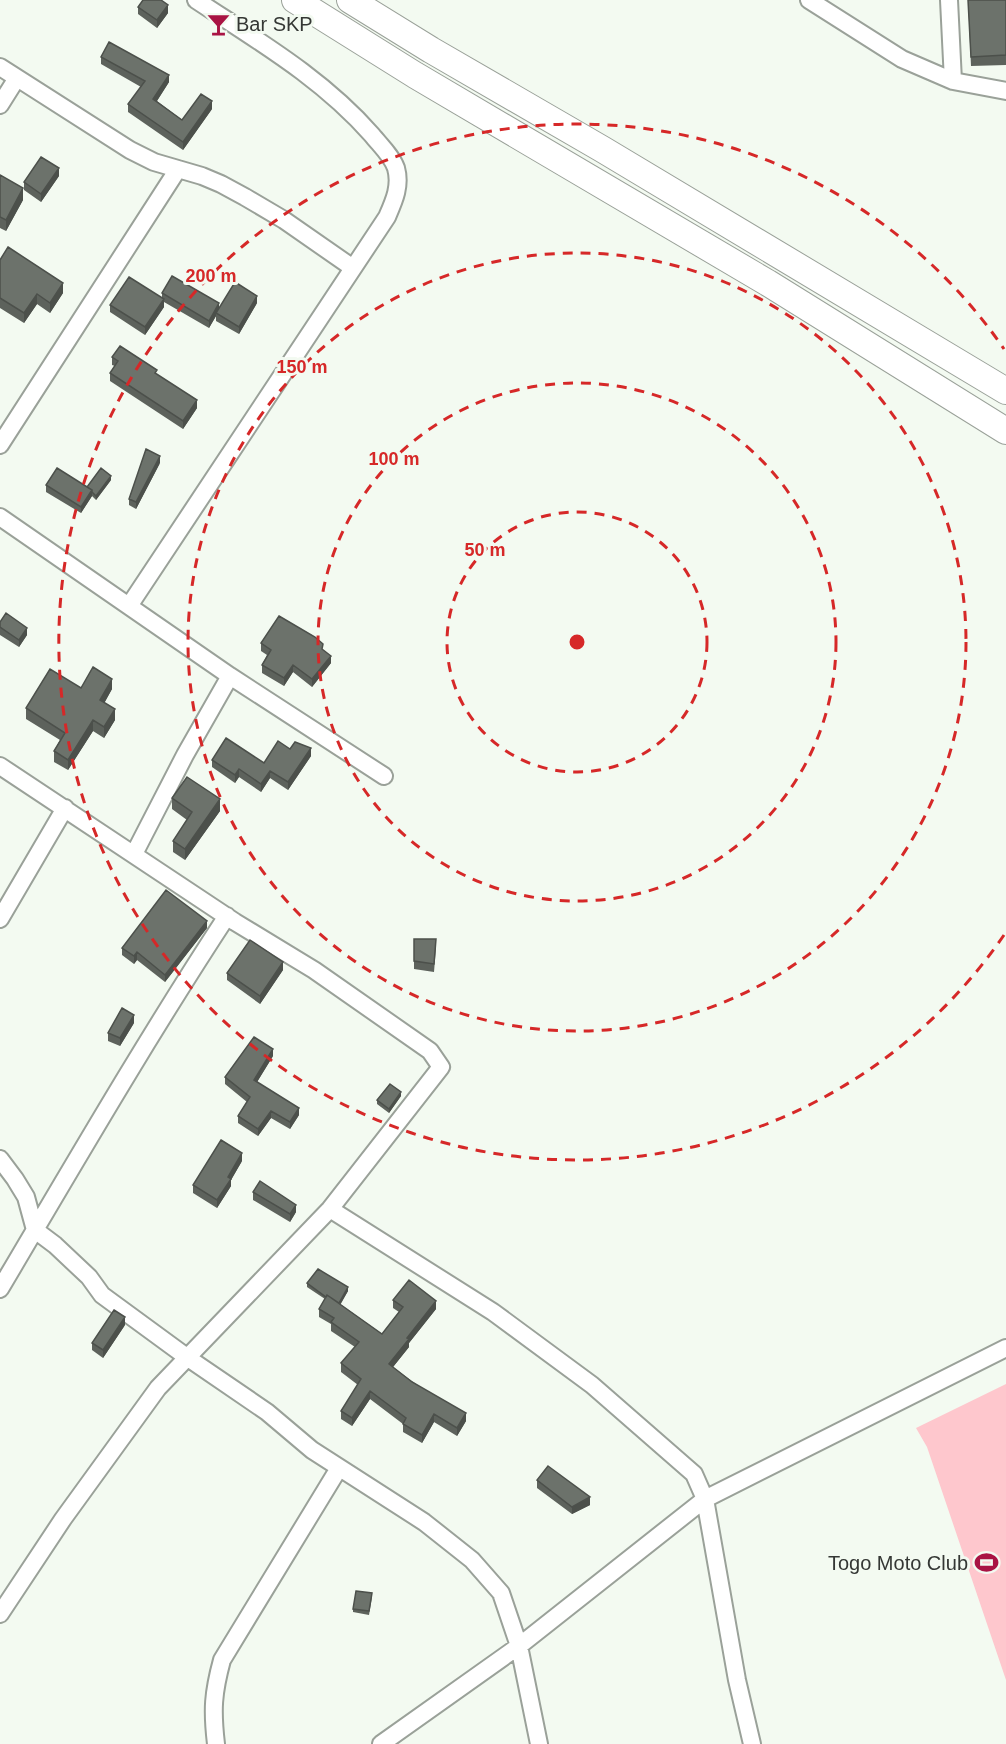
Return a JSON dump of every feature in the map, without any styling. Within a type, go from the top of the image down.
[{"type":"main road","points":[[295,0],[415,75],[768,283],[1006,431]]},
{"type":"main road","points":[[350,0],[1006,391]]},
{"type":"street","points":[[129,606],[387,217],[399,183],[395,167],[386,151],[361,122],[311,78],[196,0]]},
{"type":"street","points":[[809,0],[902,58],[953,81],[1006,91]]},
{"type":"street","points":[[949,0],[953,81]]},
{"type":"street","points":[[0,67],[130,150],[154,162],[221,184],[245,197],[303,232],[353,268]]},
{"type":"street","points":[[0,105],[17,78]]},
{"type":"street","points":[[0,446],[178,169]]},
{"type":"street","points":[[0,517],[230,676],[384,776]]},
{"type":"street","points":[[134,854],[185,755],[230,676]]},
{"type":"street","points":[[0,766],[227,916],[314,970],[430,1051],[441,1067],[330,1209],[151,1398],[63,1519],[0,1614]]},
{"type":"street","points":[[0,919],[65,808]]},
{"type":"street","points":[[0,1289],[173,998],[227,916]]},
{"type":"street","points":[[0,1159],[26,1197],[35,1230],[55,1245],[88,1277],[102,1295],[267,1412],[312,1450],[424,1522],[472,1560],[501,1593],[519,1646],[539,1744]]},
{"type":"street","points":[[330,1209],[493,1312],[592,1385],[694,1474],[705,1499],[737,1680],[752,1744]]},
{"type":"street","points":[[381,1744],[519,1646],[705,1499],[1006,1348]]},
{"type":"street","points":[[216,1744],[213,1713],[214,1691],[222,1660],[339,1468]]},
{"type":"shaded area","name":"Togo Moto Club","points":[[1006,1384],[1006,1680],[927,1447],[916,1428]]},
{"type":"building","points":[[143,0],[161,0],[168,5],[157,20],[138,7]]},
{"type":"building","points":[[968,0],[1006,0],[1006,55],[971,57]]},
{"type":"building","points":[[109,42],[169,75],[153,99],[182,120],[201,94],[212,101],[183,142],[128,104],[145,81],[101,57]]},
{"type":"building","points":[[41,157],[59,168],[41,194],[24,182]]},
{"type":"building","points":[[0,175],[23,188],[6,220],[0,217]]},
{"type":"building","points":[[8,247],[63,283],[50,303],[37,294],[24,313],[0,298],[0,260]]},
{"type":"building","points":[[172,276],[219,303],[209,321],[162,293]]},
{"type":"building","points":[[129,277],[164,299],[145,327],[110,305]]},
{"type":"building","points":[[235,282],[257,296],[239,327],[216,313]]},
{"type":"building","points":[[120,346],[157,370],[155,373],[197,400],[183,421],[110,373],[118,361],[112,357]]},
{"type":"building","points":[[146,449],[160,456],[136,502],[129,499]]},
{"type":"building","points":[[57,468],[92,490],[81,507],[46,485]]},
{"type":"building","points":[[101,468],[111,476],[96,496],[87,487]]},
{"type":"building","points":[[6,613],[27,628],[19,640],[0,627],[0,622]]},
{"type":"building","points":[[279,616],[315,637],[323,644],[322,649],[331,656],[312,679],[293,665],[284,678],[262,665],[271,650],[261,643]]},
{"type":"building","points":[[93,667],[112,679],[100,700],[115,709],[104,727],[93,720],[68,760],[54,751],[65,733],[26,708],[50,669],[81,688]]},
{"type":"building","points":[[226,738],[264,763],[278,741],[290,749],[295,742],[311,748],[288,782],[270,771],[261,784],[239,769],[235,775],[212,760]]},
{"type":"building","points":[[187,777],[220,799],[185,849],[173,841],[192,812],[172,798]]},
{"type":"building","points":[[166,890],[207,921],[165,975],[137,952],[134,956],[122,948]]},
{"type":"building","points":[[414,939],[436,939],[434,964],[414,961]]},
{"type":"building","points":[[250,940],[283,962],[260,996],[227,973]]},
{"type":"building","points":[[122,1008],[134,1015],[120,1038],[108,1033]]},
{"type":"building","points":[[254,1037],[273,1049],[254,1080],[299,1108],[290,1122],[271,1111],[258,1129],[238,1116],[250,1097],[225,1077]]},
{"type":"building","points":[[390,1084],[401,1092],[389,1109],[377,1100]]},
{"type":"building","points":[[221,1140],[242,1153],[228,1177],[231,1179],[217,1200],[193,1185]]},
{"type":"building","points":[[260,1181],[296,1205],[290,1214],[253,1192]]},
{"type":"building","points":[[318,1269],[348,1287],[339,1303],[327,1295],[326,1297],[307,1283]]},
{"type":"building","points":[[409,1280],[436,1301],[389,1364],[412,1382],[466,1413],[457,1428],[434,1414],[422,1435],[403,1424],[406,1418],[370,1391],[352,1418],[341,1411],[361,1379],[341,1363],[359,1342],[331,1322],[334,1318],[319,1309],[327,1295],[382,1334],[403,1307],[393,1300]]},
{"type":"building","points":[[114,1310],[125,1317],[103,1350],[92,1343]]},
{"type":"building","points":[[548,1466],[590,1497],[572,1507],[537,1480]]},
{"type":"building","points":[[356,1591],[372,1593],[369,1611],[353,1609]]},
{"type":"place","name":"Bar SKP","points":[[218,24]]},
{"type":"place","name":"Togo Moto Club","points":[[986,1563]]}]
